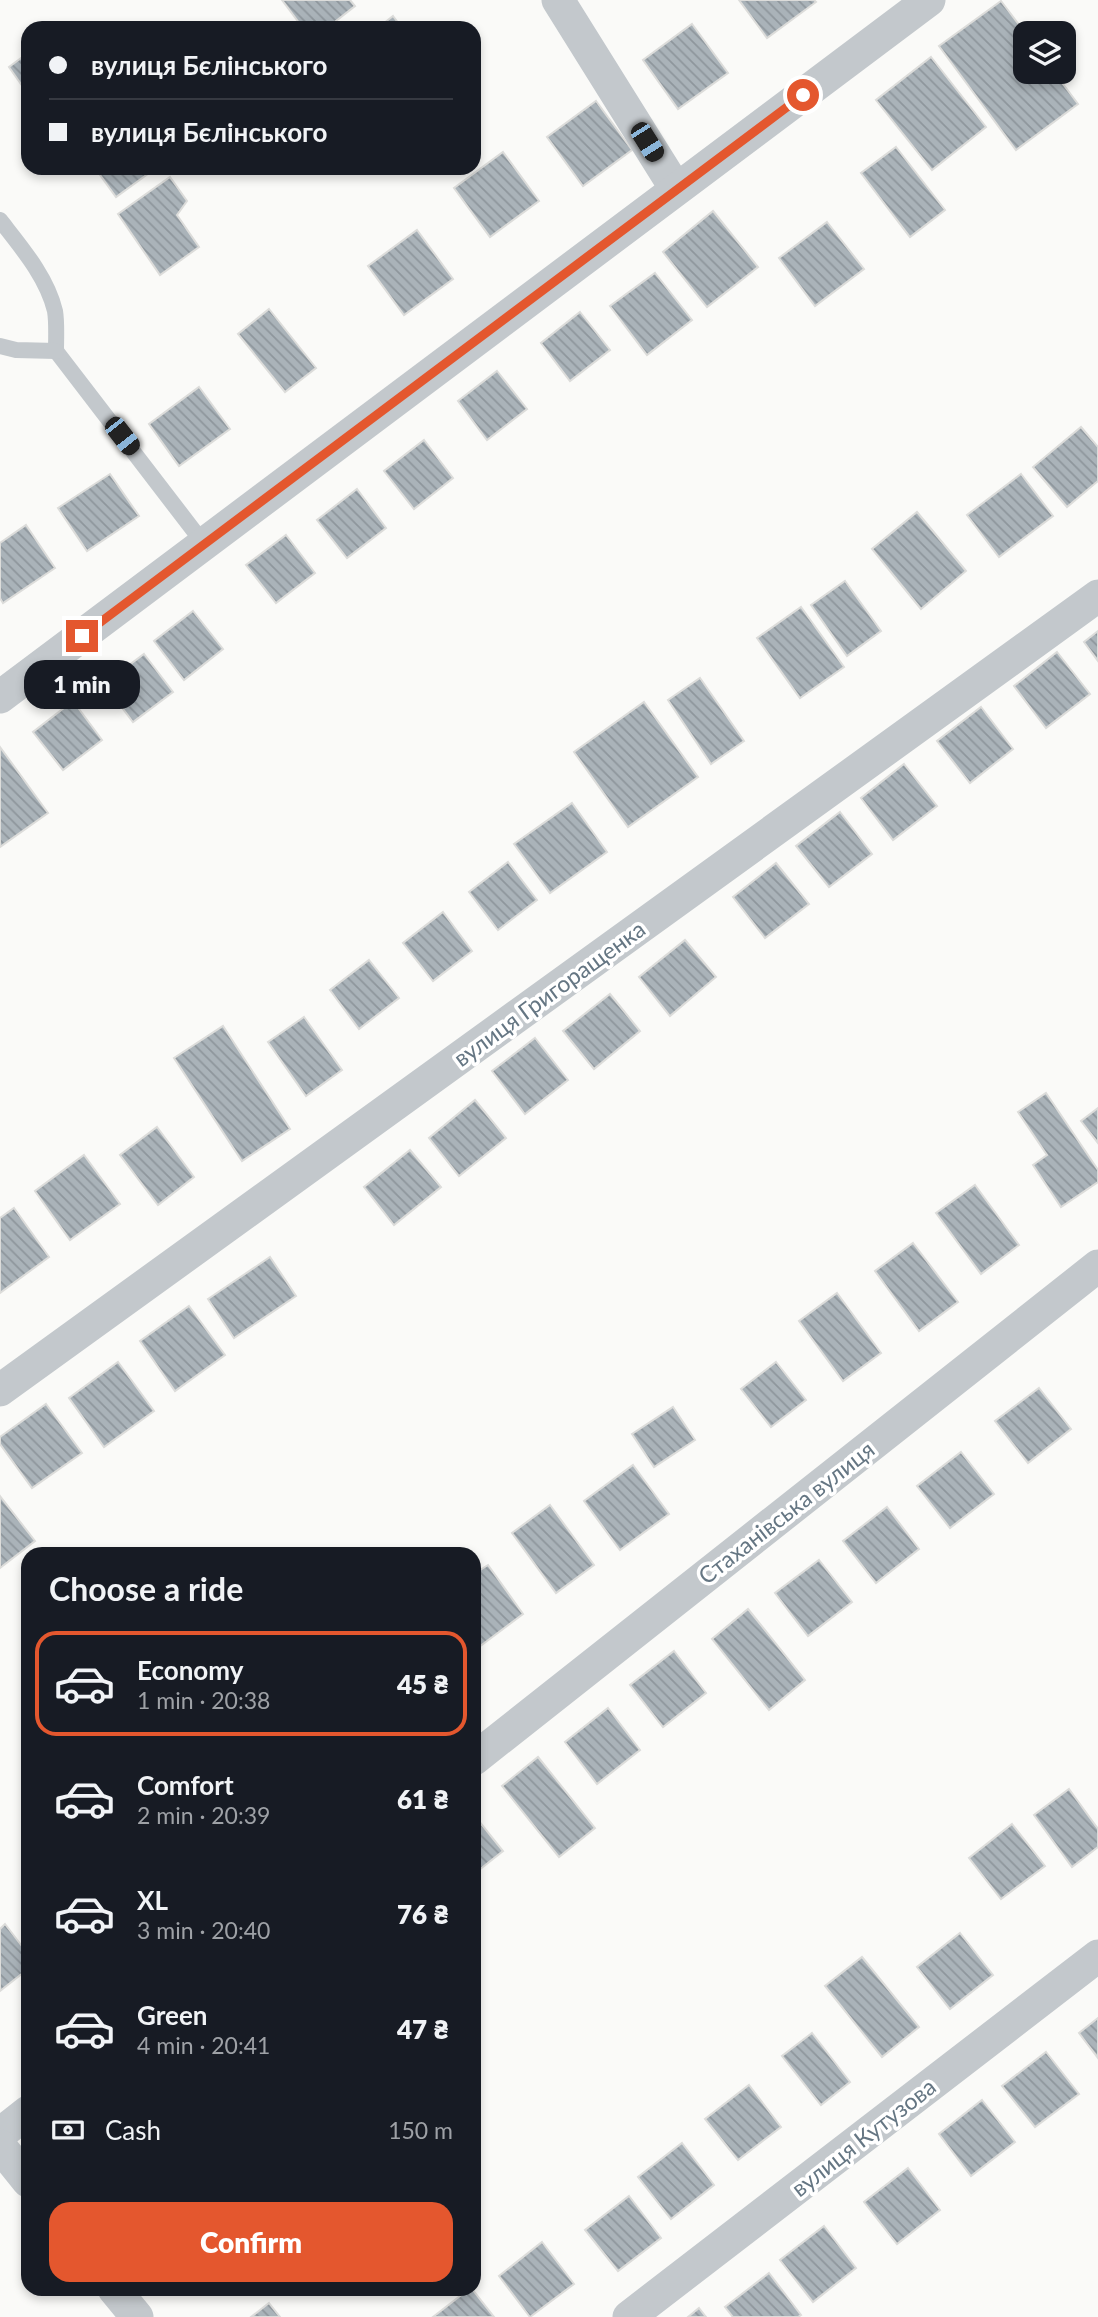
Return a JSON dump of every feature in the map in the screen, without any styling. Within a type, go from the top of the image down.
[{"type":"street","points":[[558,0],[677,189]]},
{"type":"street","points":[[0,697],[929,0]]},
{"type":"street","name":"вулиця Григоращенка","points":[[0,1390],[1098,596]]},
{"type":"street","name":"Стаханівська вулиця","points":[[481,1753],[1098,1266]]},
{"type":"street","name":"вулиця Кутузова","points":[[629,2317],[1098,1956]]},
{"type":"street","points":[[0,2134],[21,2118]]},
{"type":"street","points":[[0,2146],[21,2172]]},
{"type":"street","points":[[120,2296],[137,2317]]},
{"type":"lane","points":[[0,220],[24,250],[41,278],[55,311],[56,351],[204,544]]},
{"type":"lane","points":[[0,346],[16,350],[56,351]]},
{"type":"building","points":[[282,0],[350,0],[355,6],[336,21],[298,21]]},
{"type":"building","points":[[739,0],[814,0],[816,2],[767,38]]},
{"type":"building","points":[[1001,1],[1016,21],[1013,21],[1013,84],[1063,84],[1078,104],[1016,150],[939,46]]},
{"type":"building","points":[[692,24],[728,73],[678,109],[643,60]]},
{"type":"building","points":[[931,57],[986,127],[932,170],[876,100]]},
{"type":"building","points":[[21,58],[21,84],[9,67]]},
{"type":"building","points":[[596,101],[632,150],[583,186],[547,137]]},
{"type":"building","points":[[896,147],[945,210],[910,237],[861,173]]},
{"type":"building","points":[[503,152],[539,201],[490,237],[454,188],[472,175],[481,175],[481,168]]},
{"type":"building","points":[[100,175],[146,175],[116,197]]},
{"type":"building","points":[[170,177],[187,201],[177,215],[199,247],[160,275],[118,214]]},
{"type":"building","points":[[713,211],[758,267],[707,307],[663,252]]},
{"type":"building","points":[[827,222],[864,269],[815,306],[779,258]]},
{"type":"building","points":[[417,230],[453,279],[404,315],[368,266]]},
{"type":"building","points":[[655,273],[692,320],[647,355],[610,306]]},
{"type":"building","points":[[269,309],[316,368],[285,392],[238,334]]},
{"type":"building","points":[[580,312],[610,350],[570,381],[541,343]]},
{"type":"building","points":[[497,371],[527,409],[487,440],[458,401]]},
{"type":"building","points":[[199,387],[230,429],[179,466],[149,424]]},
{"type":"building","points":[[1081,427],[1098,447],[1098,481],[1067,507],[1033,467]]},
{"type":"building","points":[[424,440],[453,478],[414,509],[384,471]]},
{"type":"building","points":[[110,474],[139,516],[87,551],[58,508]]},
{"type":"building","points":[[1021,474],[1053,516],[999,557],[967,515]]},
{"type":"building","points":[[357,489],[386,528],[347,558],[317,520]]},
{"type":"building","points":[[917,512],[966,571],[921,609],[872,549]]},
{"type":"building","points":[[26,525],[55,568],[3,603],[0,598],[0,543]]},
{"type":"building","points":[[286,535],[315,573],[276,603],[246,565]]},
{"type":"building","points":[[845,581],[881,631],[847,656],[811,605]]},
{"type":"building","points":[[801,607],[844,667],[800,698],[757,638]]},
{"type":"building","points":[[193,611],[223,649],[184,680],[154,641]]},
{"type":"building","points":[[1098,631],[1098,661],[1084,642]]},
{"type":"building","points":[[1057,652],[1090,694],[1046,728],[1014,686]]},
{"type":"building","points":[[144,654],[173,692],[133,722],[104,684]]},
{"type":"building","points":[[700,678],[744,741],[711,764],[668,700]]},
{"type":"building","points":[[73,701],[102,740],[63,770],[33,732]]},
{"type":"building","points":[[644,702],[698,777],[628,827],[574,752]]},
{"type":"building","points":[[981,707],[1013,749],[970,783],[937,741]]},
{"type":"building","points":[[0,747],[48,813],[0,847]]},
{"type":"building","points":[[904,764],[937,806],[893,840],[861,798]]},
{"type":"building","points":[[572,803],[607,852],[550,893],[514,844]]},
{"type":"building","points":[[840,812],[872,854],[829,887],[796,846]]},
{"type":"building","points":[[508,862],[537,900],[498,930],[469,892]]},
{"type":"building","points":[[776,863],[809,904],[765,938],[733,897]]},
{"type":"building","points":[[443,912],[472,951],[433,981],[403,943]]},
{"type":"building","points":[[685,940],[716,977],[670,1016],[639,977]]},
{"type":"building","points":[[369,960],[399,998],[359,1029],[330,990]]},
{"type":"building","points":[[610,994],[640,1031],[594,1069],[563,1031]]},
{"type":"building","points":[[304,1017],[342,1070],[306,1096],[268,1042]]},
{"type":"building","points":[[223,1026],[290,1129],[242,1161],[174,1058]]},
{"type":"building","points":[[535,1038],[568,1080],[525,1114],[492,1071]]},
{"type":"building","points":[[1046,1093],[1098,1170],[1098,1182],[1061,1207],[1033,1165],[1047,1155],[1018,1112]]},
{"type":"building","points":[[475,1100],[506,1138],[459,1176],[429,1138]]},
{"type":"building","points":[[1098,1108],[1098,1143],[1081,1121]]},
{"type":"building","points":[[157,1127],[194,1177],[158,1205],[120,1155]]},
{"type":"building","points":[[410,1150],[441,1187],[394,1225],[364,1187]]},
{"type":"building","points":[[84,1155],[120,1204],[70,1240],[35,1191]]},
{"type":"building","points":[[975,1185],[1019,1245],[981,1274],[936,1213]]},
{"type":"building","points":[[14,1208],[49,1257],[0,1293],[0,1218]]},
{"type":"building","points":[[913,1243],[958,1302],[919,1331],[875,1271]]},
{"type":"building","points":[[270,1257],[296,1296],[234,1338],[208,1299]]},
{"type":"building","points":[[837,1293],[881,1353],[843,1381],[799,1321]]},
{"type":"building","points":[[189,1306],[225,1355],[175,1391],[140,1341]]},
{"type":"building","points":[[118,1362],[154,1411],[104,1447],[69,1398]]},
{"type":"building","points":[[776,1362],[806,1400],[771,1427],[741,1389]]},
{"type":"building","points":[[1039,1388],[1071,1429],[1028,1463],[995,1421]]},
{"type":"building","points":[[46,1404],[82,1453],[32,1488],[0,1444],[0,1437]]},
{"type":"building","points":[[673,1407],[695,1440],[654,1467],[632,1434]]},
{"type":"building","points":[[961,1452],[994,1494],[950,1528],[917,1486]]},
{"type":"building","points":[[633,1465],[669,1514],[620,1550],[584,1501]]},
{"type":"building","points":[[0,1496],[35,1541],[27,1547],[21,1547],[21,1552],[0,1568]]},
{"type":"building","points":[[550,1505],[594,1565],[556,1593],[512,1533]]},
{"type":"building","points":[[887,1507],[919,1549],[876,1583],[843,1541]]},
{"type":"building","points":[[819,1560],[852,1602],[808,1636],[775,1593]]},
{"type":"building","points":[[488,1565],[523,1614],[481,1646],[481,1570]]},
{"type":"building","points":[[748,1609],[805,1680],[769,1710],[712,1639]]},
{"type":"building","points":[[674,1651],[706,1693],[663,1727],[630,1685]]},
{"type":"building","points":[[608,1708],[640,1750],[597,1784],[565,1742]]},
{"type":"building","points":[[538,1757],[595,1828],[559,1857],[502,1786]]},
{"type":"building","points":[[1069,1789],[1098,1829],[1098,1847],[1072,1867],[1034,1815]]},
{"type":"building","points":[[481,1824],[503,1851],[481,1868]]},
{"type":"building","points":[[1012,1824],[1045,1866],[1001,1899],[969,1858]]},
{"type":"building","points":[[5,1924],[21,1945],[21,1974],[0,1991],[0,1929]]},
{"type":"building","points":[[960,1933],[993,1975],[950,2009],[917,1967]]},
{"type":"building","points":[[862,1957],[919,2027],[882,2057],[825,1986]]},
{"type":"building","points":[[1098,2018],[1098,2058],[1079,2033]]},
{"type":"building","points":[[812,2033],[850,2082],[821,2105],[782,2056]]},
{"type":"building","points":[[1046,2052],[1079,2094],[1035,2127],[1002,2086]]},
{"type":"building","points":[[749,2085],[781,2127],[738,2160],[705,2119]]},
{"type":"building","points":[[982,2100],[1015,2142],[971,2176],[939,2134]]},
{"type":"building","points":[[682,2143],[714,2185],[671,2219],[638,2177]]},
{"type":"building","points":[[908,2168],[940,2210],[897,2244],[864,2202]]},
{"type":"building","points":[[629,2196],[661,2238],[618,2271],[585,2230]]},
{"type":"building","points":[[824,2226],[856,2268],[813,2302],[780,2260]]},
{"type":"building","points":[[542,2242],[574,2284],[530,2317],[499,2276]]},
{"type":"building","points":[[769,2273],[801,2315],[733,2317],[725,2307]]},
{"type":"building","points":[[460,2296],[478,2296],[494,2317],[433,2317]]},
{"type":"building","points":[[269,2303],[280,2317],[251,2317]]},
{"type":"building","points":[[699,2308],[706,2317],[688,2317]]},
{"type":"route","points":[[82,636],[803,95]]}]
